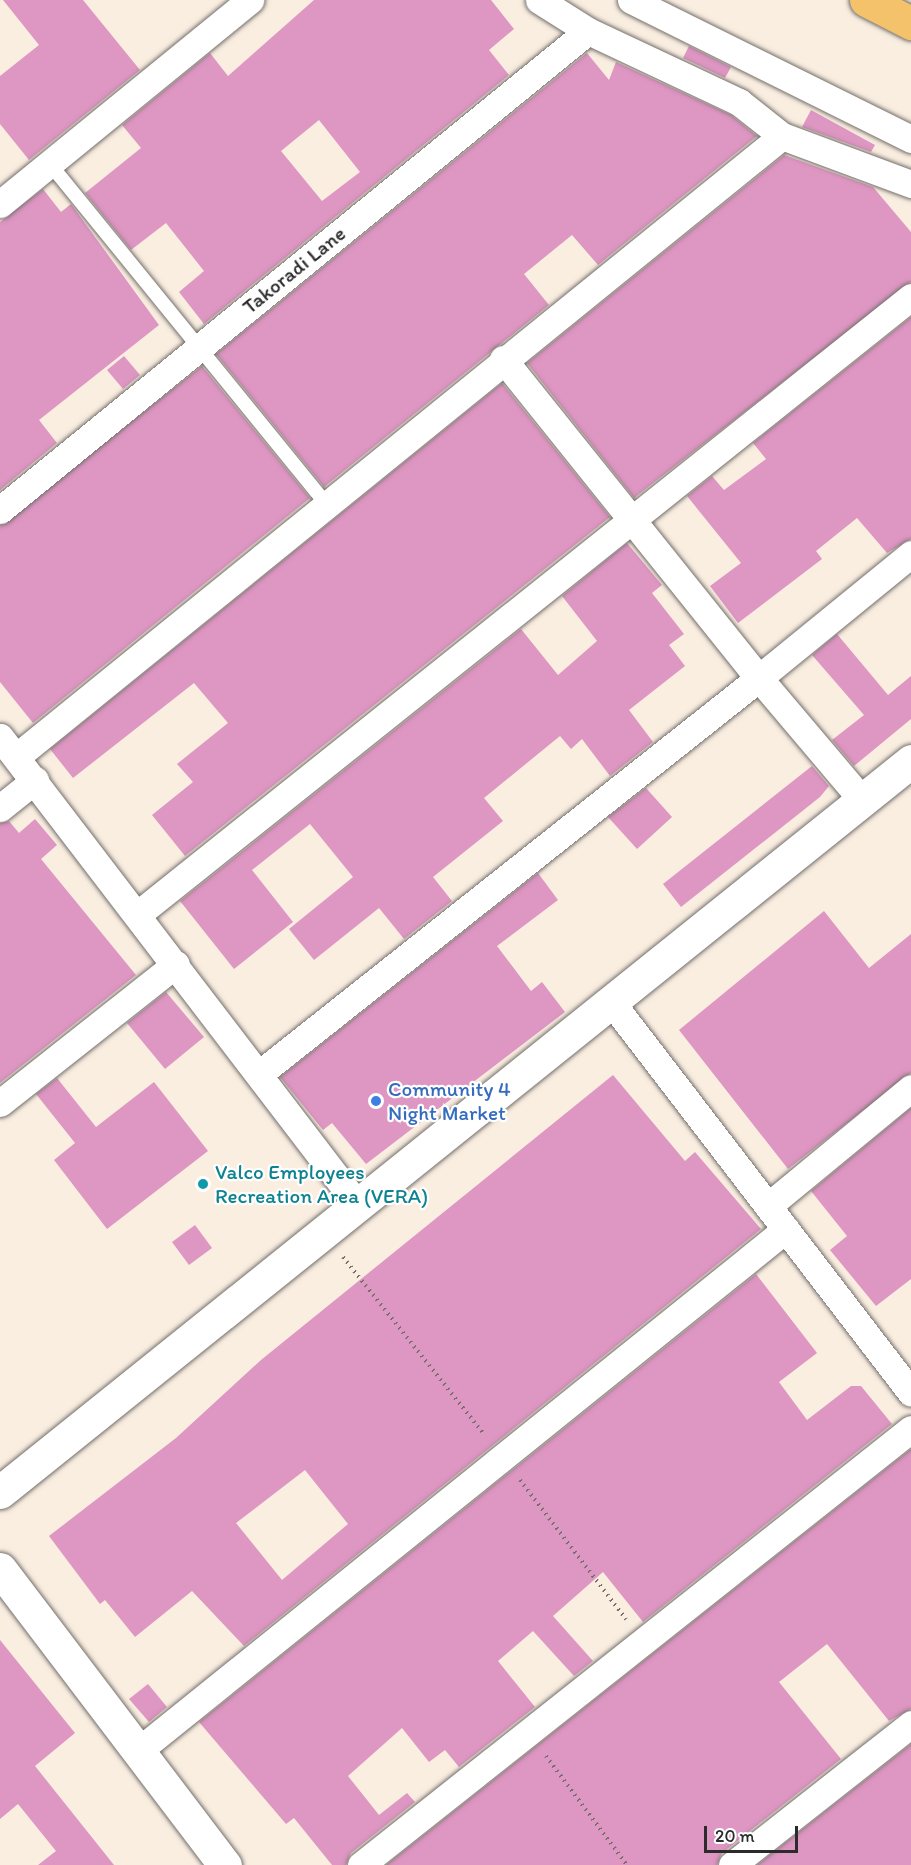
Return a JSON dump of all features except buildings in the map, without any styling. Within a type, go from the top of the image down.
[{"type":"highway","points":[[866,0],[911,23]]},
{"type":"street","points":[[0,204],[250,0]]},
{"type":"street","points":[[539,0],[588,31],[739,102],[782,136],[911,184]]},
{"type":"street","points":[[631,0],[911,139]]},
{"type":"street","name":"Takoradi Lane","points":[[0,510],[588,31]]},
{"type":"street","points":[[358,1205],[138,914],[8,747],[326,504],[782,136]]},
{"type":"street","points":[[138,914],[911,297]]},
{"type":"street","points":[[504,359],[630,521],[862,800]]},
{"type":"street","points":[[259,1074],[759,678],[911,554]]},
{"type":"street","points":[[0,1492],[911,761]]},
{"type":"street","points":[[0,808],[35,780]]},
{"type":"street","points":[[0,1102],[176,964]]},
{"type":"street","points":[[612,1003],[786,1229],[902,1360],[911,1392]]},
{"type":"street","points":[[768,1206],[911,1089]]},
{"type":"street","points":[[138,1751],[786,1229]]},
{"type":"street","points":[[362,1865],[911,1429]]},
{"type":"street","points":[[1,1571],[225,1865]]},
{"type":"street","points":[[732,1865],[911,1724]]},
{"type":"lane","points":[[50,164],[326,504]]},
{"type":"path","points":[[529,1733],[627,1865]]},
{"type":"place","name":"Community 4 Night Market","points":[[376,1101]]},
{"type":"place","name":"Valco Employees Recreation Area (VERA)","points":[[203,1184]]}]
